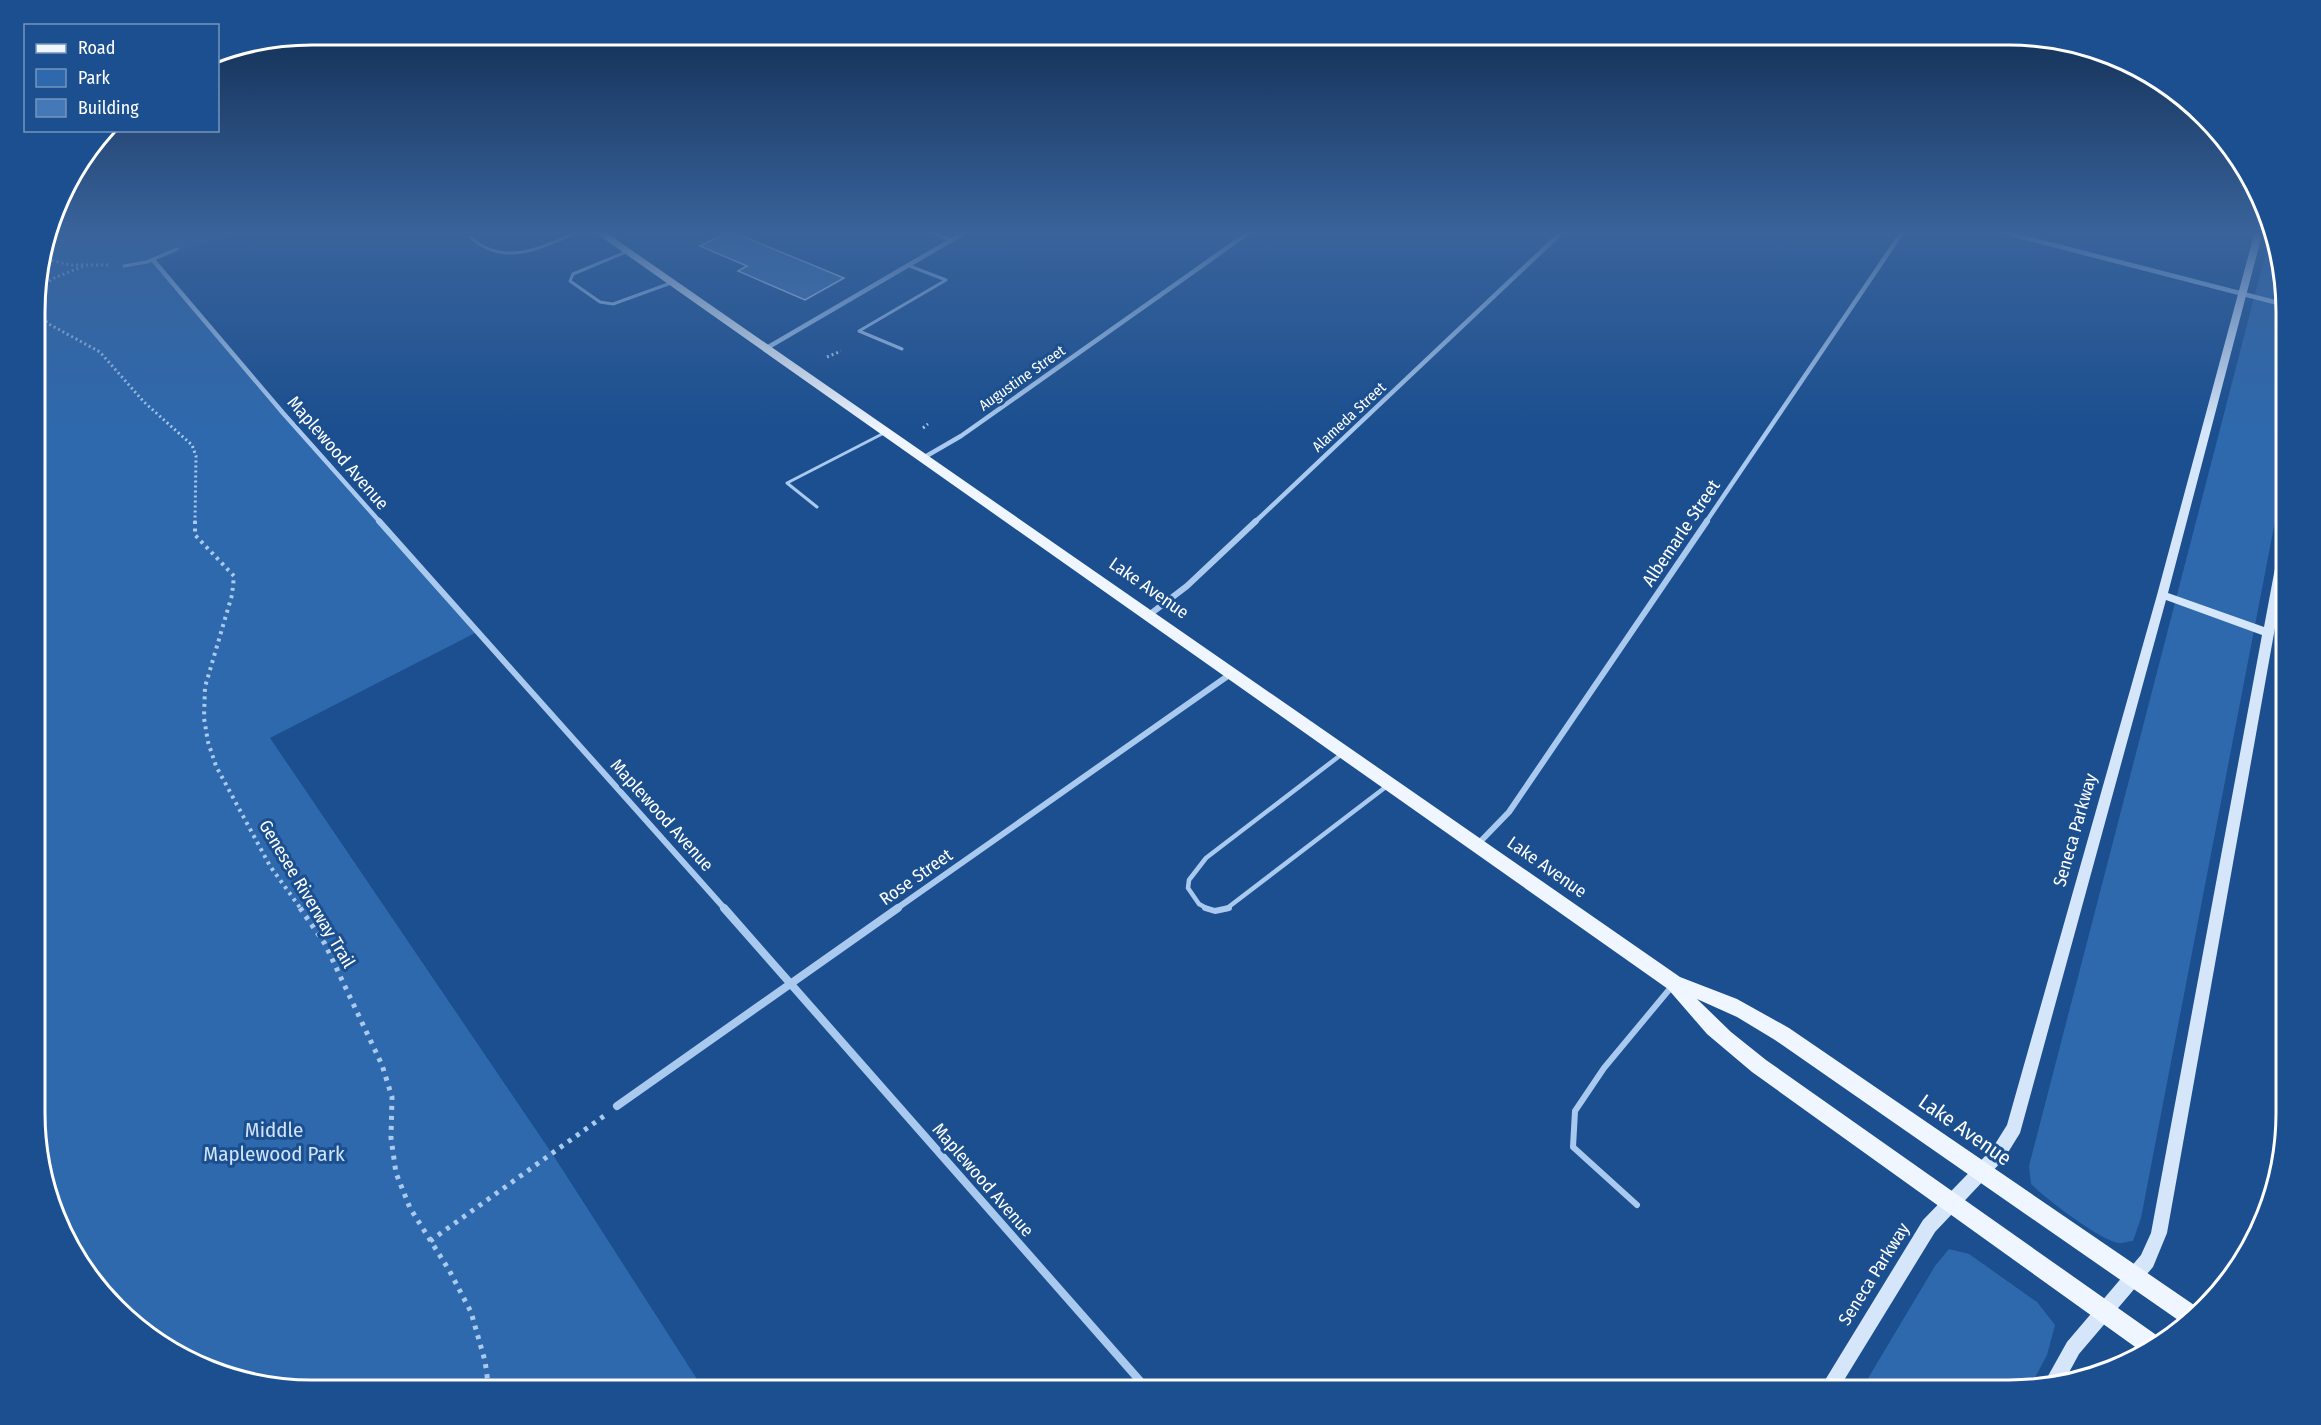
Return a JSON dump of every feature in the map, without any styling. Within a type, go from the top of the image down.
[{"type":"main road","name":"Lake Avenue","points":[[693,298],[1232,672],[1476,846],[1674,983],[1717,998],[1762,1021],[2187,1312]]},
{"type":"main road","name":"Lake Avenue","points":[[1674,983],[1703,1019],[1739,1051],[2146,1341]]},
{"type":"street","name":"Maplewood Avenue","points":[[185,298],[402,549],[791,984],[1139,1380]]},
{"type":"street","points":[[765,349],[852,298]]},
{"type":"street","name":"Augustine Street","points":[[923,458],[961,436],[1157,298]]},
{"type":"street","name":"Alameda Street","points":[[1148,615],[1187,586],[1493,298]]},
{"type":"street","name":"Albemarle Street","points":[[1476,846],[1509,812],[1858,298]]},
{"type":"street","name":"Seneca Parkway","points":[[1834,1380],[1925,1231],[2007,1142],[2014,1128],[2162,595],[2240,298]]},
{"type":"street","points":[[2258,298],[2275,302]]},
{"type":"street","points":[[2058,1376],[2073,1348],[2147,1261],[2159,1233],[2276,590]]},
{"type":"street","points":[[2162,595],[2268,633]]},
{"type":"street","name":"Rose Street","points":[[617,1106],[1232,672]]},
{"type":"lane","points":[[594,298],[600,302],[613,304],[630,298]]},
{"type":"lane","points":[[902,349],[859,331],[916,298]]},
{"type":"lane","points":[[817,507],[787,483],[886,432]]},
{"type":"lane","points":[[1344,752],[1206,858],[1189,880],[1188,888],[1198,904],[1217,913],[1228,909],[1390,784]]},
{"type":"lane","points":[[1637,1205],[1573,1147],[1575,1111],[1604,1068],[1674,983]]},
{"type":"path","name":"Genesee Riverway Trail","points":[[45,319],[47,323],[100,352],[144,402],[192,445],[196,456],[195,535],[234,576],[232,595],[205,687],[204,718],[208,742],[216,766],[270,866],[325,944],[382,1065],[392,1097],[392,1138],[396,1173],[410,1208],[449,1270],[471,1312],[485,1361],[488,1380]]},
{"type":"path","points":[[827,357],[841,351]]},
{"type":"path","points":[[923,428],[928,424]]},
{"type":"path","points":[[430,1241],[617,1106]]},
{"type":"green space","name":"Middle Maplewood Park","points":[[46,298],[185,298],[477,632],[270,738],[555,1158],[698,1380],[312,1380],[260,1375],[210,1360],[178,1344],[149,1325],[111,1289],[81,1246],[65,1215],[54,1182],[47,1148],[45,1113]]},
{"type":"green space","points":[[2254,298],[2275,298],[2276,516],[2141,1218],[2133,1241],[2120,1243],[2111,1240],[2060,1208],[2031,1184],[2029,1166]]},
{"type":"green space","points":[[1949,1249],[1969,1254],[2037,1302],[2055,1325],[2047,1355],[2035,1379],[1867,1380],[1935,1266]]}]
